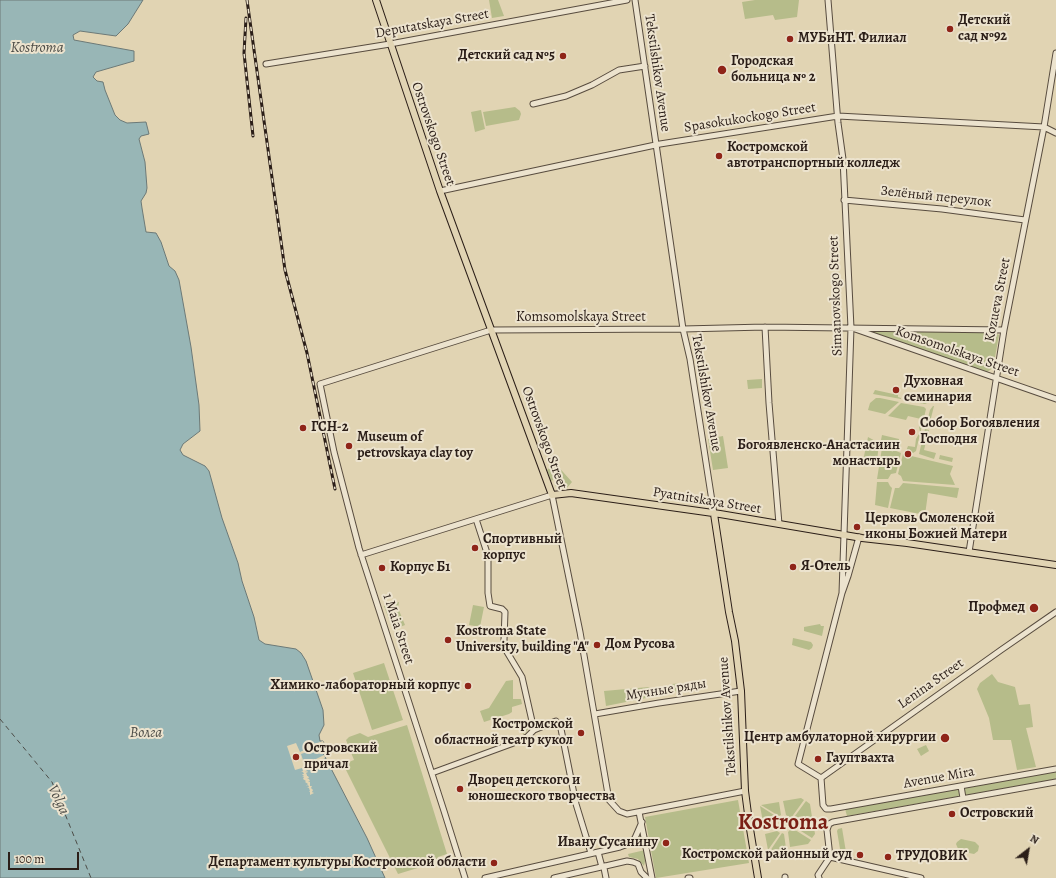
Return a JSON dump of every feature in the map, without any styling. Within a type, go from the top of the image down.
[{"type":"main road","name":"Ostrovskogo Street","points":[[376,0],[440,191],[552,495]]},
{"type":"main road","name":"Pyatnitskaya Street","points":[[552,495],[572,493],[859,537],[1056,565]]},
{"type":"main road","name":"Tekstilshikov Avenue","points":[[714,514],[735,641],[741,691],[745,790],[758,878]]},
{"type":"street","name":"Deputatskaya Street","points":[[266,64],[390,44],[627,0]]},
{"type":"street","name":"Tekstilshikov Avenue","points":[[635,0],[655,145],[670,230],[684,329],[714,514]]},
{"type":"street","name":"Simanovskogo Street","points":[[828,0],[843,159],[851,328],[842,593]]},
{"type":"street","name":"Kozueva Street","points":[[969,552],[1004,330],[1044,127],[1056,53]]},
{"type":"street","points":[[533,104],[566,96],[592,85],[619,70],[645,66]]},
{"type":"street","name":"Spasokukoсkogo Street","points":[[440,191],[655,145],[838,116],[1044,127]]},
{"type":"street","points":[[1044,127],[1056,133]]},
{"type":"street","name":"Зелёный переулок","points":[[844,200],[942,209],[1026,220]]},
{"type":"street","points":[[766,327],[769,403],[779,524]]},
{"type":"street","name":"Komsomolskaya Street","points":[[320,384],[491,330],[766,327],[1004,330]]},
{"type":"street","name":"Komsomolskaya Street","points":[[851,328],[1056,399]]},
{"type":"street","name":"1 Maia Street","points":[[320,384],[336,459],[361,555],[465,878]]},
{"type":"street","name":"Pyatnitskaya Street","points":[[361,555],[552,495]]},
{"type":"street","name":"Ostrovskogo Street","points":[[552,495],[595,714],[609,800],[619,811],[627,814],[639,812]]},
{"type":"street","points":[[476,519],[488,556],[488,593],[490,606],[502,609],[505,612],[504,640],[507,652],[522,677],[534,730]]},
{"type":"street","name":"Simanovskogo Street","points":[[821,778],[798,764],[842,593],[859,537]]},
{"type":"street","name":"Lenina Street","points":[[821,778],[827,772],[1056,612]]},
{"type":"street","name":"Мучные ряды","points":[[595,714],[741,691]]},
{"type":"street","points":[[432,773],[511,744],[527,737],[534,730],[556,721],[561,729],[576,804],[591,854]]},
{"type":"street","name":"Avenue Mira","points":[[821,778],[823,805],[826,809],[835,809],[1056,769]]},
{"type":"street","name":"Avenue Mira","points":[[830,857],[827,830],[829,824],[837,821],[1056,782]]},
{"type":"street","points":[[960,786],[963,798]]},
{"type":"street","points":[[652,878],[639,812],[745,790]]},
{"type":"street","points":[[485,878],[591,854],[631,843],[635,838],[642,822]]},
{"type":"street","points":[[598,852],[604,867],[606,878]]},
{"type":"street","points":[[819,876],[830,857],[920,878]]},
{"type":"street","points":[[554,878],[633,862],[638,864],[647,878]]},
{"type":"green space","points":[[489,0],[498,0],[504,16],[492,18]]},
{"type":"green space","points":[[755,0],[799,0],[797,17],[775,20],[773,15],[745,19],[742,2]]},
{"type":"green space","points":[[515,107],[521,114],[519,120],[486,126],[483,112]]},
{"type":"green space","points":[[481,110],[485,129],[475,132],[471,112]]},
{"type":"green space","points":[[874,329],[993,332],[999,335],[993,368],[987,372],[873,334]]},
{"type":"green space","points":[[762,379],[762,388],[748,389],[747,380]]},
{"type":"green space","points":[[875,390],[898,395],[901,399],[873,394]]},
{"type":"green space","points":[[909,397],[931,401],[925,404],[903,400],[904,398],[908,399]]},
{"type":"green space","points":[[876,398],[899,402],[885,414],[868,410],[870,403]]},
{"type":"green space","points":[[901,403],[924,407],[926,409],[916,451],[913,453],[906,451],[908,446],[915,447],[916,439],[920,432],[919,427],[921,419],[908,416],[906,420],[888,416]]},
{"type":"green space","points":[[933,406],[929,426],[926,425],[930,410]]},
{"type":"green space","points":[[925,429],[929,430],[924,450],[936,453],[934,459],[919,454]]},
{"type":"green space","points":[[882,435],[899,439],[901,450],[881,440]]},
{"type":"green space","points":[[723,436],[728,468],[713,470],[708,439]]},
{"type":"green space","points":[[868,437],[879,443],[877,461],[875,463],[863,461]]},
{"type":"green space","points":[[884,446],[901,453],[896,473],[891,474],[888,479],[877,479],[882,448]]},
{"type":"green space","points":[[903,454],[953,466],[950,474],[955,485],[903,481],[901,476],[898,474]]},
{"type":"green space","points":[[940,455],[953,458],[952,462],[939,459]]},
{"type":"green space","points":[[555,463],[572,482],[567,488],[555,486],[556,482],[560,479],[558,475],[554,475],[553,480],[551,481],[547,470]]},
{"type":"green space","points":[[877,482],[888,482],[892,488],[888,508],[875,505]]},
{"type":"green space","points":[[903,483],[959,488],[957,498],[928,493],[925,515],[890,508],[895,488],[899,488]]},
{"type":"green space","points":[[399,602],[398,608],[405,625],[393,630],[384,606]]},
{"type":"green space","points":[[473,605],[484,607],[480,627],[469,625]]},
{"type":"green space","points":[[820,624],[821,626],[824,626],[822,636],[804,631],[804,627]]},
{"type":"green space","points":[[793,638],[811,642],[813,645],[812,648],[809,650],[792,645]]},
{"type":"green space","points":[[384,663],[403,720],[372,730],[353,673]]},
{"type":"green space","points":[[992,674],[998,682],[1015,687],[1019,705],[1030,704],[1033,727],[1026,728],[1036,767],[1017,770],[1011,740],[993,740],[989,718],[977,689],[980,683]]},
{"type":"green space","points":[[513,680],[513,699],[521,699],[522,704],[512,707],[512,712],[509,714],[484,722],[480,711],[489,708],[506,681]]},
{"type":"green space","points":[[683,683],[685,690],[673,692],[672,684]]},
{"type":"green space","points":[[649,687],[651,697],[606,706],[604,691]]},
{"type":"green space","points":[[517,720],[524,721],[526,725],[530,726],[523,734]]},
{"type":"green space","points":[[407,725],[447,854],[438,857],[434,863],[398,874],[343,764],[354,760],[346,740],[349,737],[360,733],[368,737]]},
{"type":"green space","points":[[926,745],[929,751],[921,756],[917,749]]},
{"type":"green space","points":[[1056,772],[1056,779],[847,816],[845,809]]},
{"type":"green space","points":[[801,798],[804,800],[791,818],[786,815],[783,801]]},
{"type":"green space","points":[[738,800],[749,863],[656,878],[645,817]]},
{"type":"green space","points":[[806,801],[810,804],[812,817],[792,820]]},
{"type":"green space","points":[[779,802],[781,815],[779,816],[761,805]]},
{"type":"green space","points":[[760,806],[777,817],[775,820],[763,822]]},
{"type":"green space","points":[[813,821],[815,834],[812,838],[793,826]]},
{"type":"green space","points":[[792,828],[811,840],[808,844],[790,847],[788,832]]},
{"type":"green space","points":[[842,828],[846,852],[840,849],[837,831],[838,829]]},
{"type":"green space","points":[[777,831],[780,833],[768,850],[765,834]]},
{"type":"green space","points":[[641,832],[643,845],[627,848],[627,847]]},
{"type":"green space","points":[[782,833],[784,834],[786,848],[770,851]]},
{"type":"green space","points":[[961,839],[975,842],[979,846],[978,851],[974,854],[959,851],[956,844]]},
{"type":"green space","points":[[645,850],[646,857],[644,866],[638,859],[629,857],[628,854]]},
{"type":"water","name":"Волга","points":[[0,0],[143,0],[128,24],[116,36],[80,31],[73,35],[74,40],[134,51],[134,61],[96,72],[93,77],[97,81],[103,82],[115,115],[120,120],[127,123],[146,122],[149,134],[141,136],[139,139],[145,162],[147,188],[141,201],[146,232],[156,233],[161,242],[169,266],[175,271],[179,280],[191,347],[199,405],[200,431],[183,444],[180,450],[183,455],[205,466],[209,471],[222,518],[238,563],[242,581],[254,617],[259,640],[265,644],[296,649],[301,653],[306,661],[323,710],[324,725],[319,735],[320,741],[323,741],[326,748],[322,749],[323,753],[367,838],[385,878],[0,878]]},
{"type":"pier","points":[[323,741],[326,748],[308,754],[307,752],[301,754],[303,760],[308,763],[324,755],[325,758],[322,760],[323,764],[321,761],[319,762],[320,765],[318,762],[316,766],[315,762],[315,764],[311,763],[311,766],[310,764],[304,768],[304,770],[307,770],[305,772],[308,772],[306,773],[309,778],[307,779],[310,781],[308,781],[310,782],[310,786],[312,786],[312,792],[314,793],[310,795],[309,788],[307,788],[309,787],[308,785],[306,786],[308,784],[303,779],[304,777],[302,777],[304,776],[302,774],[304,774],[301,772],[303,771],[302,768],[295,770],[287,746],[296,743],[300,752],[306,749],[305,747]]},
{"type":"ferry route","points":[[0,719],[52,782],[91,878]]},
{"type":"railway","points":[[247,0],[285,270],[307,353],[335,489]]},
{"type":"railway","points":[[246,18],[244,53],[253,136]]},
{"type":"place","name":"Детский сад №92","points":[[950,29]]},
{"type":"place","name":"МУБиНТ. Филиал","points":[[790,39]]},
{"type":"place","name":"Детский сад №5","points":[[563,56]]},
{"type":"place","name":"Городская больница № 2","points":[[722,70]]},
{"type":"place","name":"Костромской автотранспортный колледж","points":[[719,156]]},
{"type":"place","name":"Духовная семинария","points":[[896,390]]},
{"type":"place","name":"ГСН-2","points":[[303,428]]},
{"type":"place","name":"Собор Богоявления Господня","points":[[912,432]]},
{"type":"place","name":"Museum of petrovskaya clay toy","points":[[349,446]]},
{"type":"place","name":"Богоявленско-Анастасиин монастырь","points":[[908,454]]},
{"type":"place","name":"Церковь Смоленской иконы Божией Матери","points":[[857,527]]},
{"type":"place","name":"Спортивный корпус","points":[[475,548]]},
{"type":"place","name":"Я-Отель","points":[[793,567]]},
{"type":"place","name":"Корпус Б1","points":[[382,568]]},
{"type":"place","name":"Профмед","points":[[1034,608]]},
{"type":"place","name":"Kostroma State University, building \"A\"","points":[[448,640]]},
{"type":"place","name":"Дом Русова","points":[[597,645]]},
{"type":"place","name":"Химико-лабораторный корпус","points":[[468,686]]},
{"type":"place","name":"Костромской областной театр кукол","points":[[581,733]]},
{"type":"place","name":"Центр амбулаторной хирургии","points":[[945,738]]},
{"type":"place","name":"Островский причал","points":[[296,757]]},
{"type":"place","name":"Гауптвахта","points":[[818,759]]},
{"type":"place","name":"Дворец детского и юношеского творчества","points":[[460,789]]},
{"type":"place","name":"Островский","points":[[952,814]]},
{"type":"place","name":"Ивану Сусанину","points":[[666,843]]},
{"type":"place","name":"Костромской районный суд","points":[[860,855]]},
{"type":"place","name":"ТРУДОВИК","points":[[888,857]]},
{"type":"place","name":"Департамент культуры Костромской области","points":[[494,863]]},
{"type":"district","name":"Kostroma","points":[[783,824]]},
{"type":"water label","name":"Volga","points":[[58,800]]}]
